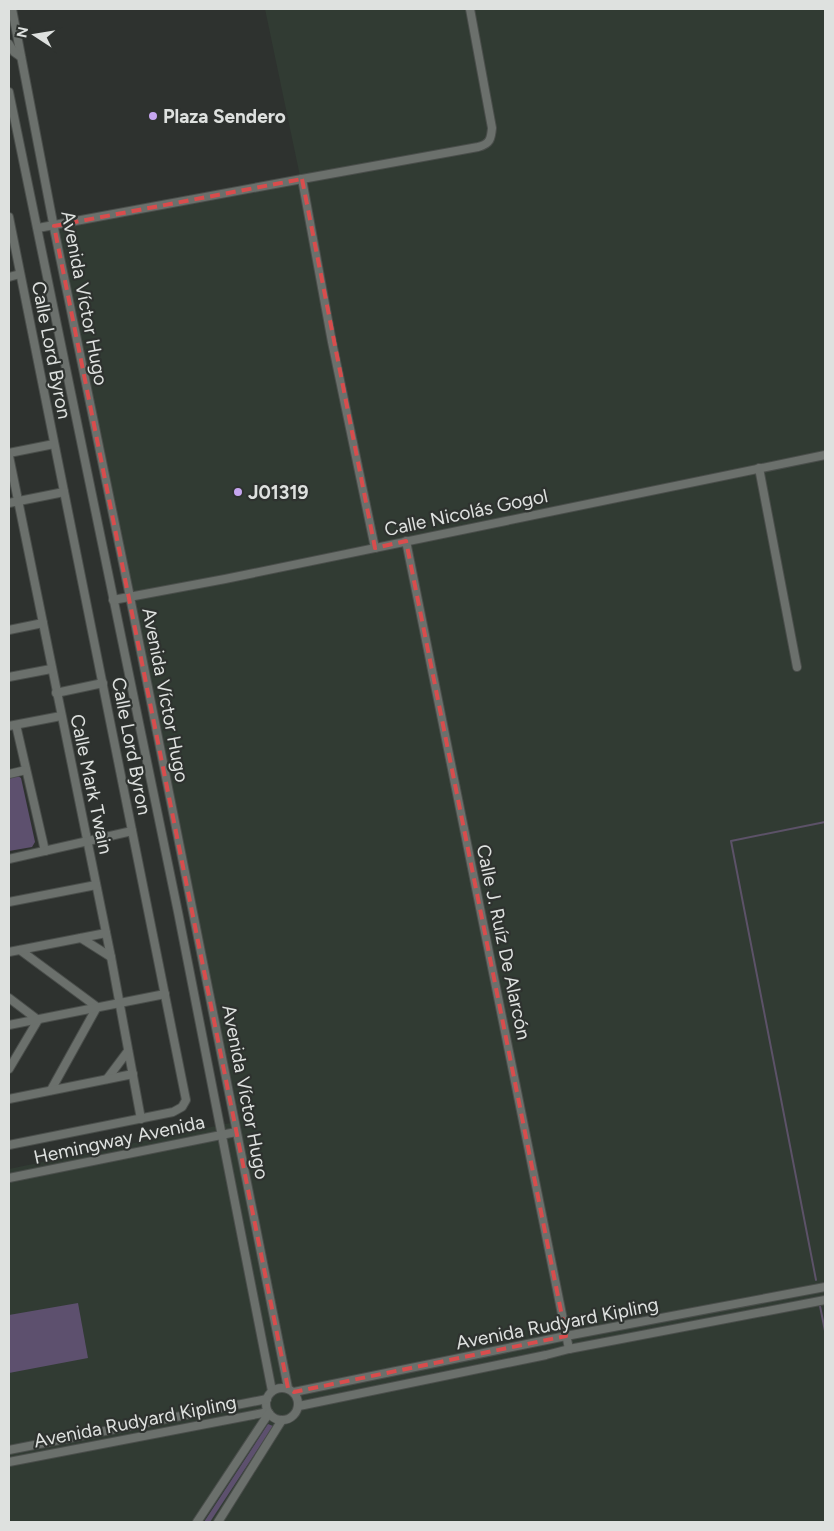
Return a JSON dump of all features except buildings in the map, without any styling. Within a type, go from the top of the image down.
[{"type":"street","name":"Avenida Víctor Hugo","points":[[12,9],[236,1132],[291,1390]]},
{"type":"street","points":[[38,228],[486,145],[490,142],[492,128],[470,9]]},
{"type":"street","points":[[9,44],[14,52],[21,57]]},
{"type":"street","name":"Avenida Víctor Hugo","points":[[9,92],[272,1391]]},
{"type":"street","points":[[302,179],[332,342],[375,548]]},
{"type":"street","name":"Calle Lord Byron","points":[[9,217],[186,1100],[184,1105],[178,1110],[9,1145]]},
{"type":"street","points":[[9,277],[20,274]]},
{"type":"street","points":[[9,455],[54,444]]},
{"type":"street","name":"Calle Mark Twain","points":[[9,455],[111,957],[141,1119]]},
{"type":"street","name":"Calle Nicolás Gogol","points":[[113,600],[406,542],[825,455]]},
{"type":"street","points":[[759,468],[797,667]]},
{"type":"street","points":[[9,503],[64,492]]},
{"type":"street","name":"Calle J. Ruíz De Alarcón","points":[[406,542],[569,1349]]},
{"type":"street","points":[[9,630],[43,622]]},
{"type":"street","points":[[9,677],[51,669]]},
{"type":"street","points":[[56,692],[103,683]]},
{"type":"street","points":[[45,851],[26,770],[12,725],[61,716]]},
{"type":"street","points":[[9,774],[26,770]]},
{"type":"street","points":[[9,858],[132,831]]},
{"type":"street","points":[[9,902],[96,885]]},
{"type":"street","points":[[9,952],[106,933]]},
{"type":"street","points":[[81,938],[111,957]]},
{"type":"street","points":[[20,950],[97,1007]]},
{"type":"street","points":[[9,1026],[165,994]]},
{"type":"street","points":[[9,998],[38,1020]]},
{"type":"street","points":[[51,1090],[97,1007]]},
{"type":"street","points":[[9,1068],[38,1020]]},
{"type":"street","points":[[107,1079],[128,1050]]},
{"type":"street","points":[[9,1099],[133,1074]]},
{"type":"street","name":"Hemingway Avenida","points":[[9,1178],[236,1132]]},
{"type":"street","points":[[239,1223],[255,1219]]},
{"type":"street","name":"Avenida Rudyard Kipling","points":[[291,1390],[825,1287]]},
{"type":"street","points":[[801,1291],[803,1304]]},
{"type":"street","name":"Avenida Rudyard Kipling","points":[[299,1406],[569,1349],[825,1300]]},
{"type":"street","points":[[280,1387],[291,1390],[299,1406],[295,1414],[282,1420],[273,1417],[269,1413],[267,1399],[272,1391],[280,1387]]},
{"type":"street","name":"Avenida Rudyard Kipling","points":[[9,1450],[267,1399]]},
{"type":"street","points":[[197,1522],[269,1413]]},
{"type":"street","name":"Avenida Rudyard Kipling","points":[[9,1462],[269,1413]]},
{"type":"street","points":[[218,1522],[282,1420]]},
{"type":"highlighted area","points":[[302,179],[375,548],[406,541],[566,1336],[294,1392],[288,1388],[54,226]]},
{"type":"shaded area","points":[[265,9],[825,9],[825,1522],[9,1522],[9,1169],[240,1121],[53,229],[301,181]]},
{"type":"shaded area","points":[[18,776],[21,778],[35,842],[32,847],[9,851],[9,778]]},
{"type":"shaded area","points":[[78,1303],[88,1358],[9,1373],[9,1315]]},
{"type":"shaded area","points":[[268,1424],[273,1426],[210,1522],[204,1522]]},
{"type":"waterway","points":[[816,1280],[731,841],[825,822]]},
{"type":"waterway","points":[[820,1306],[825,1331]]},
{"type":"place","name":"Plaza Sendero","points":[[153,116]]},
{"type":"place","name":"J01319","points":[[238,492]]}]
